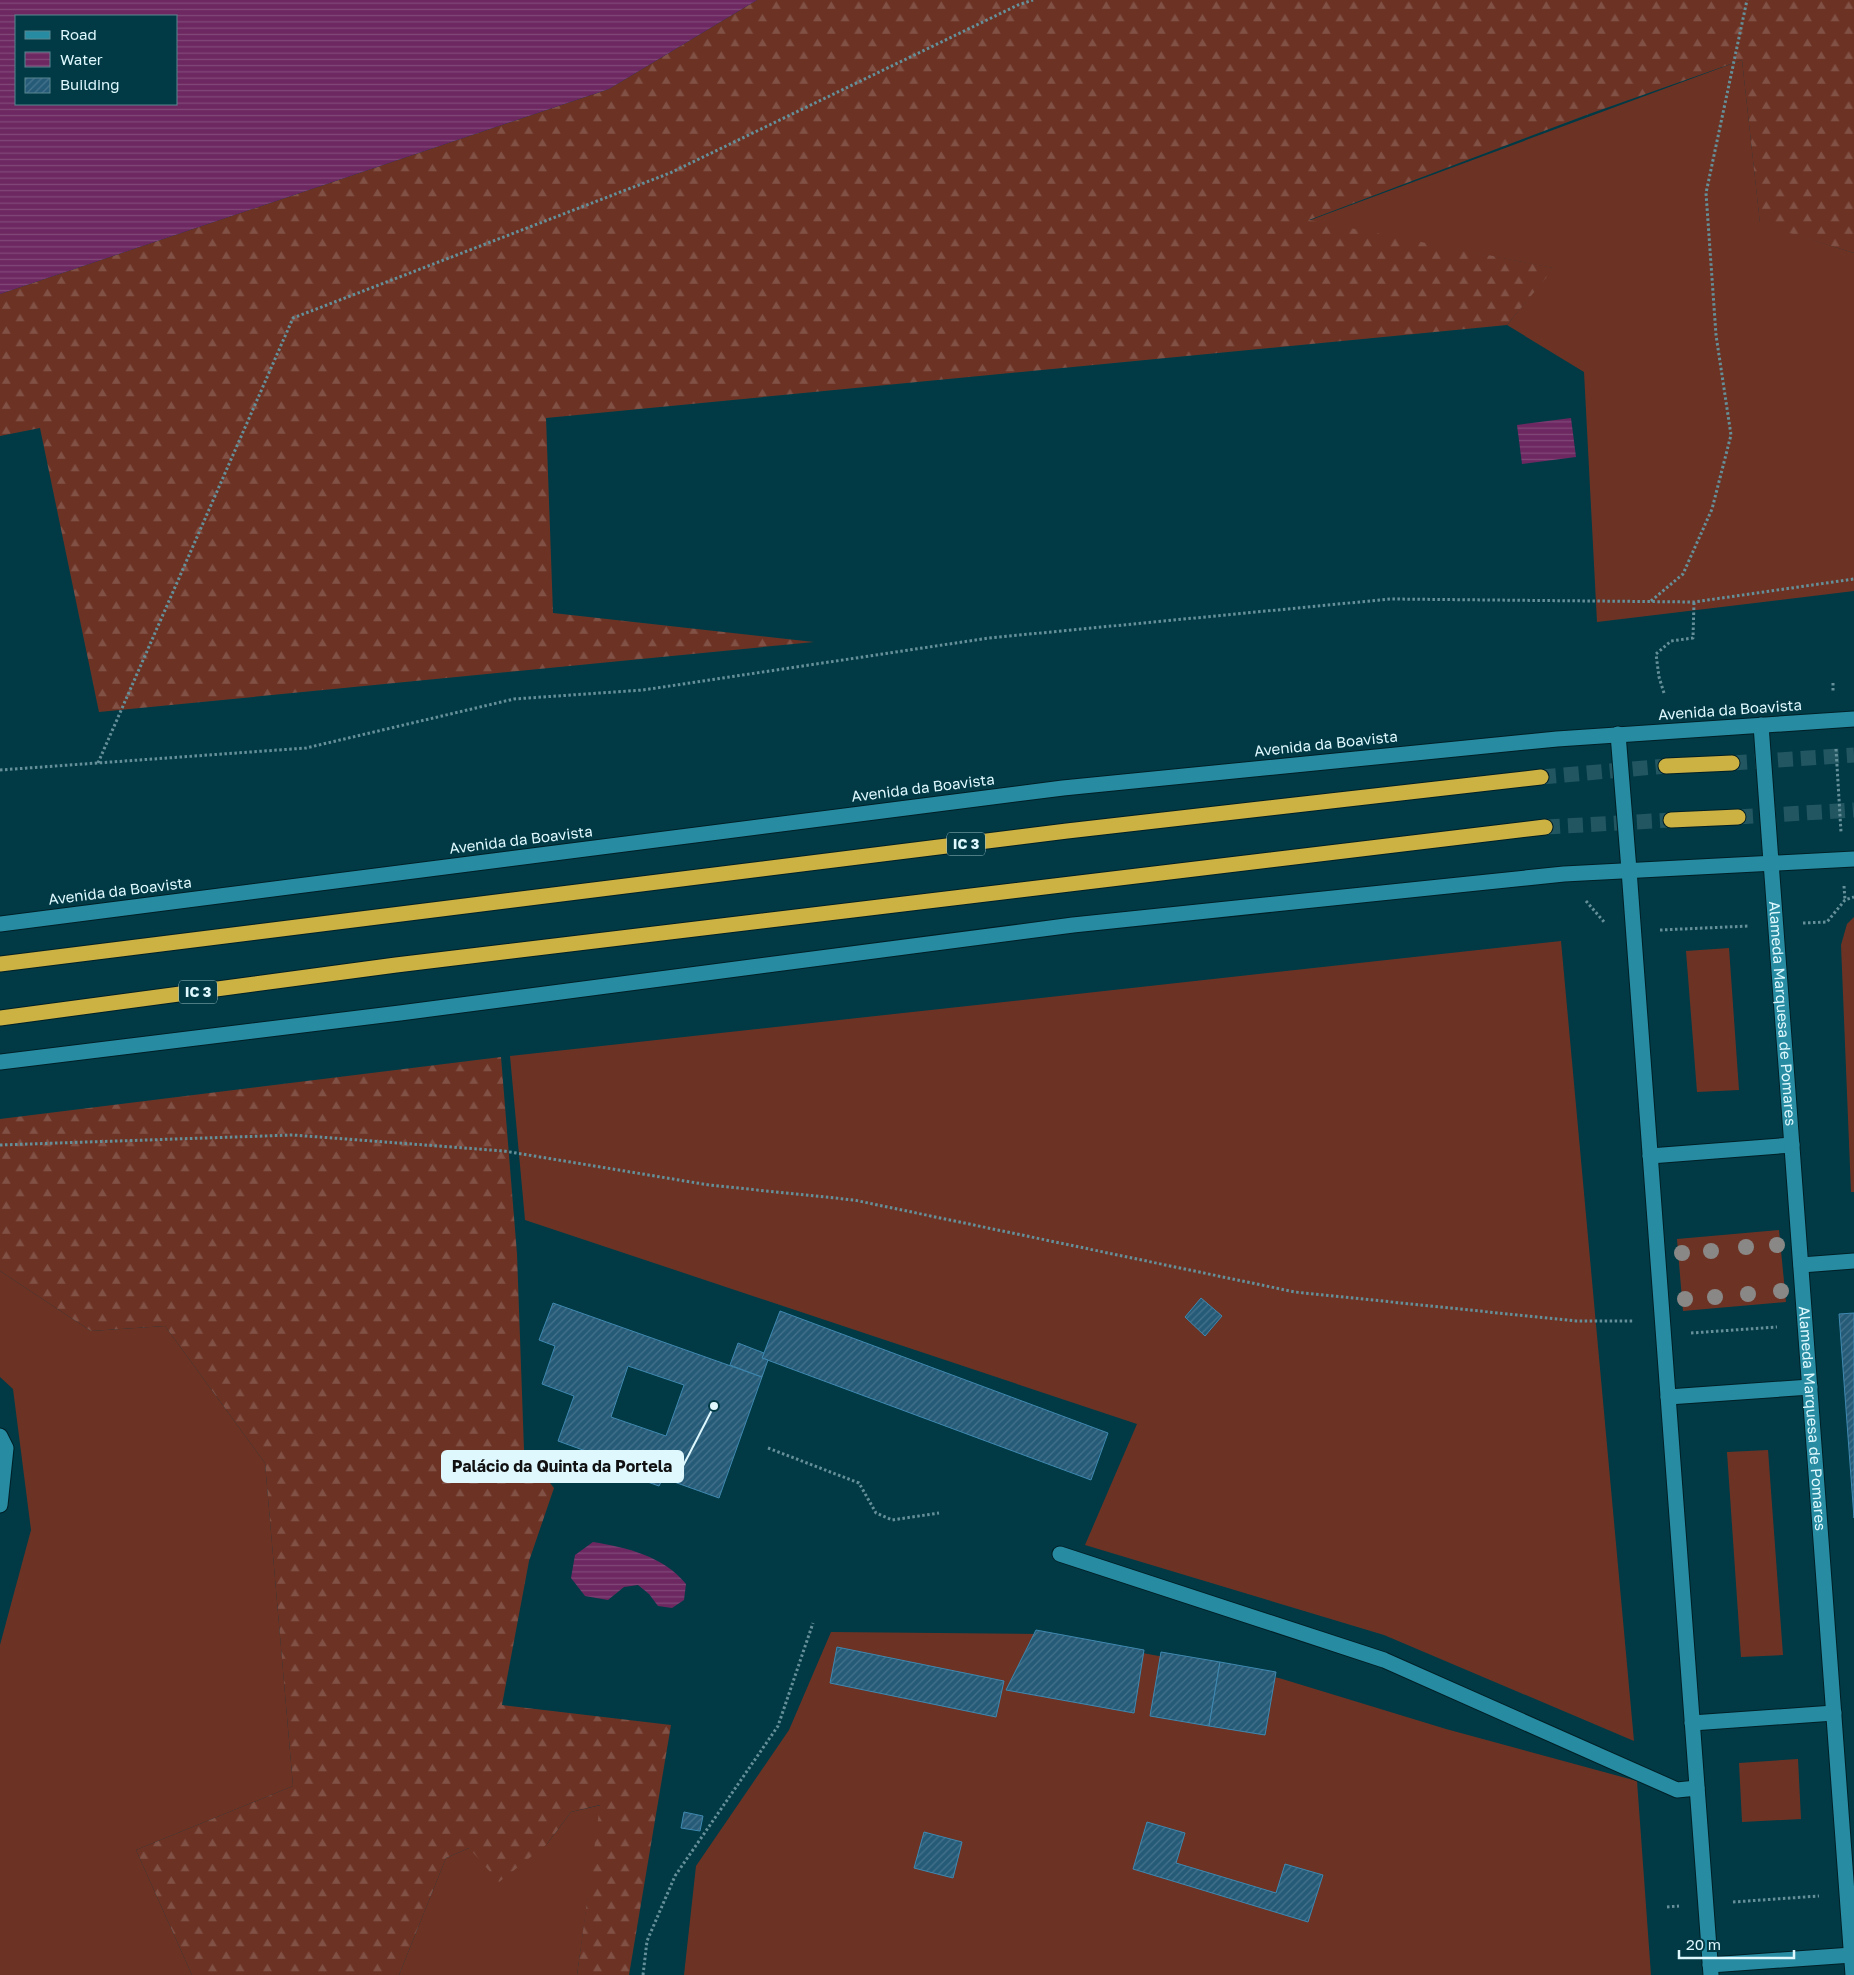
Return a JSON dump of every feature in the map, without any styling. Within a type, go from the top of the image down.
[{"type":"highway","points":[[1666,766],[1732,763]]},
{"type":"highway","name":"IC 3","points":[[0,964],[1067,831],[1541,777]]},
{"type":"highway","points":[[1671,820],[1738,817]]},
{"type":"highway","name":"IC 3","points":[[0,1018],[396,965],[1545,827]]},
{"type":"street","name":"Avenida da Boavista","points":[[0,924],[1063,788],[1557,738],[1854,719]]},
{"type":"street","name":"Alameda Marquesa de Pomares","points":[[1761,725],[1834,1713],[1848,1831],[1847,1894],[1853,1975]]},
{"type":"street","points":[[1618,734],[1710,1970],[1852,1955]]},
{"type":"street","points":[[0,1062],[410,1012],[1073,925],[1564,874],[1848,859]]},
{"type":"street","points":[[1650,1156],[1792,1145]]},
{"type":"street","points":[[1801,1265],[1854,1261]]},
{"type":"street","points":[[1668,1398],[1810,1387]]},
{"type":"street","points":[[0,1436],[6,1448],[0,1504]]},
{"type":"street","points":[[1060,1554],[1384,1660],[1677,1790],[1697,1788]]},
{"type":"street","points":[[1692,1723],[1834,1713]]},
{"type":"path","points":[[98,762],[294,318],[670,173],[1018,5],[1033,0]]},
{"type":"path","points":[[1651,602],[1683,574],[1712,509],[1731,435],[1716,335],[1706,193],[1747,0]]},
{"type":"path","points":[[0,770],[306,748],[514,698],[643,690],[989,638],[1390,599],[1694,602],[1854,579]]},
{"type":"path","points":[[1664,693],[1659,677],[1656,654],[1671,641],[1693,638],[1694,602]]},
{"type":"path","points":[[1580,899],[1587,902],[1613,932],[1827,922],[1844,900],[1848,859],[1833,683]]},
{"type":"path","points":[[1844,900],[1854,897]]},
{"type":"path","points":[[0,1145],[293,1135],[504,1152],[709,1185],[854,1200],[1295,1292],[1576,1321],[1624,1323],[1662,1318]]},
{"type":"path","points":[[1690,1333],[1780,1327]]},
{"type":"path","points":[[768,1448],[860,1483],[876,1513],[892,1520],[939,1513]]},
{"type":"path","points":[[643,1975],[647,1941],[675,1876],[778,1726],[813,1624]]},
{"type":"path","points":[[1667,1907],[1847,1894]]},
{"type":"green space","points":[[757,0],[1854,0],[1854,253],[1760,224],[1742,60],[1589,114],[1309,220],[1554,268],[1507,325],[546,418],[553,613],[814,642],[99,712],[40,428],[0,436],[0,294],[609,89]]},
{"type":"green space","points":[[1742,60],[1760,223],[1854,253],[1854,591],[1597,622],[1584,372],[1507,325],[1553,268],[1308,221]]},
{"type":"green space","points":[[1854,917],[1854,1192],[1851,1192],[1841,945],[1847,924]]},
{"type":"green space","points":[[1561,941],[1634,1741],[1384,1635],[1085,1545],[1137,1424],[525,1220],[510,1056]]},
{"type":"green space","points":[[1729,948],[1739,1090],[1697,1092],[1686,951]]},
{"type":"green space","points":[[501,1057],[517,1254],[524,1450],[554,1488],[529,1561],[502,1705],[671,1725],[629,1975],[577,1975],[600,1805],[571,1812],[547,1844],[499,1882],[469,1848],[446,1858],[399,1975],[192,1975],[136,1850],[293,1786],[265,1463],[165,1326],[91,1331],[0,1271],[0,1119]]},
{"type":"green space","points":[[1779,1230],[1786,1302],[1683,1311],[1677,1239]]},
{"type":"green space","points":[[0,1271],[91,1331],[165,1326],[265,1463],[293,1786],[136,1850],[192,1975],[0,1975],[0,1645],[31,1530],[13,1389],[0,1377]]},
{"type":"green space","points":[[1768,1450],[1783,1655],[1741,1657],[1727,1452]]},
{"type":"green space","points":[[831,1632],[1039,1634],[1279,1678],[1446,1729],[1637,1781],[1651,1975],[684,1975],[696,1866],[789,1730]]},
{"type":"green space","points":[[1798,1759],[1801,1819],[1742,1822],[1739,1763]]},
{"type":"green space","points":[[601,1805],[577,1975],[399,1975],[446,1858],[469,1848],[547,1844],[571,1812]]},
{"type":"water","points":[[0,0],[757,0],[609,89],[0,294]]},
{"type":"water","points":[[1571,418],[1576,457],[1522,464],[1517,425]]},
{"type":"water","points":[[593,1542],[631,1550],[656,1560],[667,1567],[686,1584],[684,1600],[672,1608],[658,1606],[649,1594],[638,1585],[624,1587],[608,1600],[585,1596],[571,1578],[575,1555]]},
{"type":"building","points":[[1201,1298],[1222,1316],[1205,1336],[1185,1317]]},
{"type":"building","points":[[553,1303],[762,1377],[719,1498],[663,1478],[659,1486],[639,1479],[641,1471],[558,1441],[574,1396],[542,1384],[555,1346],[539,1340]],"holes":[[[628,1366],[684,1385],[666,1436],[611,1417]]]},
{"type":"building","points":[[780,1311],[1108,1433],[1091,1480],[762,1358]]},
{"type":"building","points":[[1854,1313],[1854,1518],[1839,1314]]},
{"type":"building","points":[[738,1343],[764,1353],[762,1358],[768,1360],[762,1377],[730,1365]]},
{"type":"building","points":[[1036,1630],[1144,1650],[1134,1713],[1006,1690]]},
{"type":"building","points":[[837,1647],[1004,1681],[996,1717],[830,1683]]},
{"type":"building","points":[[1161,1652],[1220,1662],[1209,1726],[1150,1716]]},
{"type":"building","points":[[1220,1662],[1276,1672],[1265,1735],[1209,1726]]},
{"type":"building","points":[[684,1812],[703,1816],[700,1831],[681,1828]]},
{"type":"building","points":[[1147,1822],[1185,1833],[1176,1863],[1276,1893],[1285,1864],[1323,1875],[1308,1922],[1133,1869]]},
{"type":"building","points":[[924,1832],[962,1842],[953,1878],[914,1868]]},
{"type":"tunnel","points":[[1732,763],[1854,755]]},
{"type":"tunnel","points":[[1541,777],[1666,766]]},
{"type":"tunnel","points":[[1738,817],[1854,810]]},
{"type":"tunnel","points":[[1545,827],[1671,820]]},
{"type":"place","name":"Palácio da Quinta da Portela","points":[[714,1406]]}]
